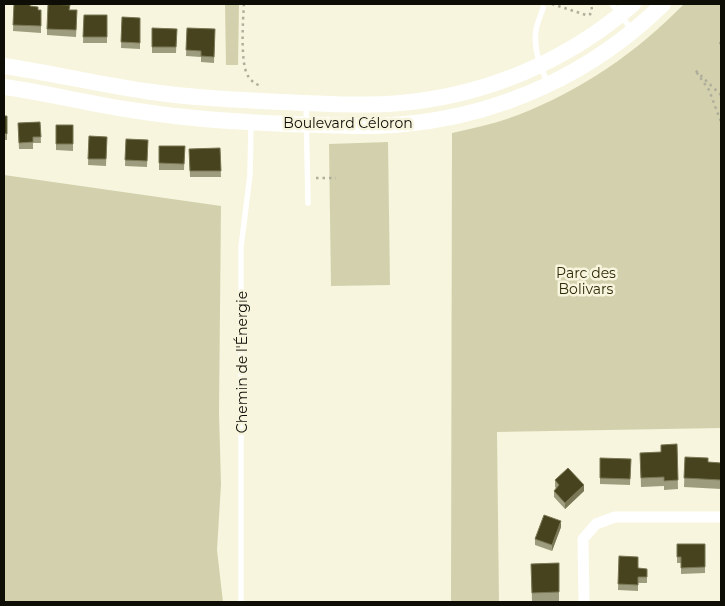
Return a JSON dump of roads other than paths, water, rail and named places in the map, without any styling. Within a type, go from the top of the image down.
[{"type":"street","name":"Boulevard Céloron","points":[[4,66],[178,95],[306,103],[387,104],[466,92],[492,85],[540,66],[575,47],[602,29],[616,10],[633,4]]},
{"type":"street","name":"Boulevard Céloron","points":[[4,87],[138,112],[208,119],[377,126],[435,121],[490,108],[520,98],[549,85],[588,64],[633,31],[664,4]]},
{"type":"street","points":[[584,602],[583,539],[596,524],[614,517],[721,517]]},
{"type":"lane","points":[[543,8],[536,34],[537,52],[540,66],[549,85]]},
{"type":"lane","points":[[616,10],[633,31]]},
{"type":"lane","points":[[306,103],[308,203]]},
{"type":"lane","name":"Chemin de l'Énergie","points":[[241,602],[241,247],[250,175],[251,122]]},
{"type":"park label","name":"Parc des Bolivars","points":[[586,282]]}]
